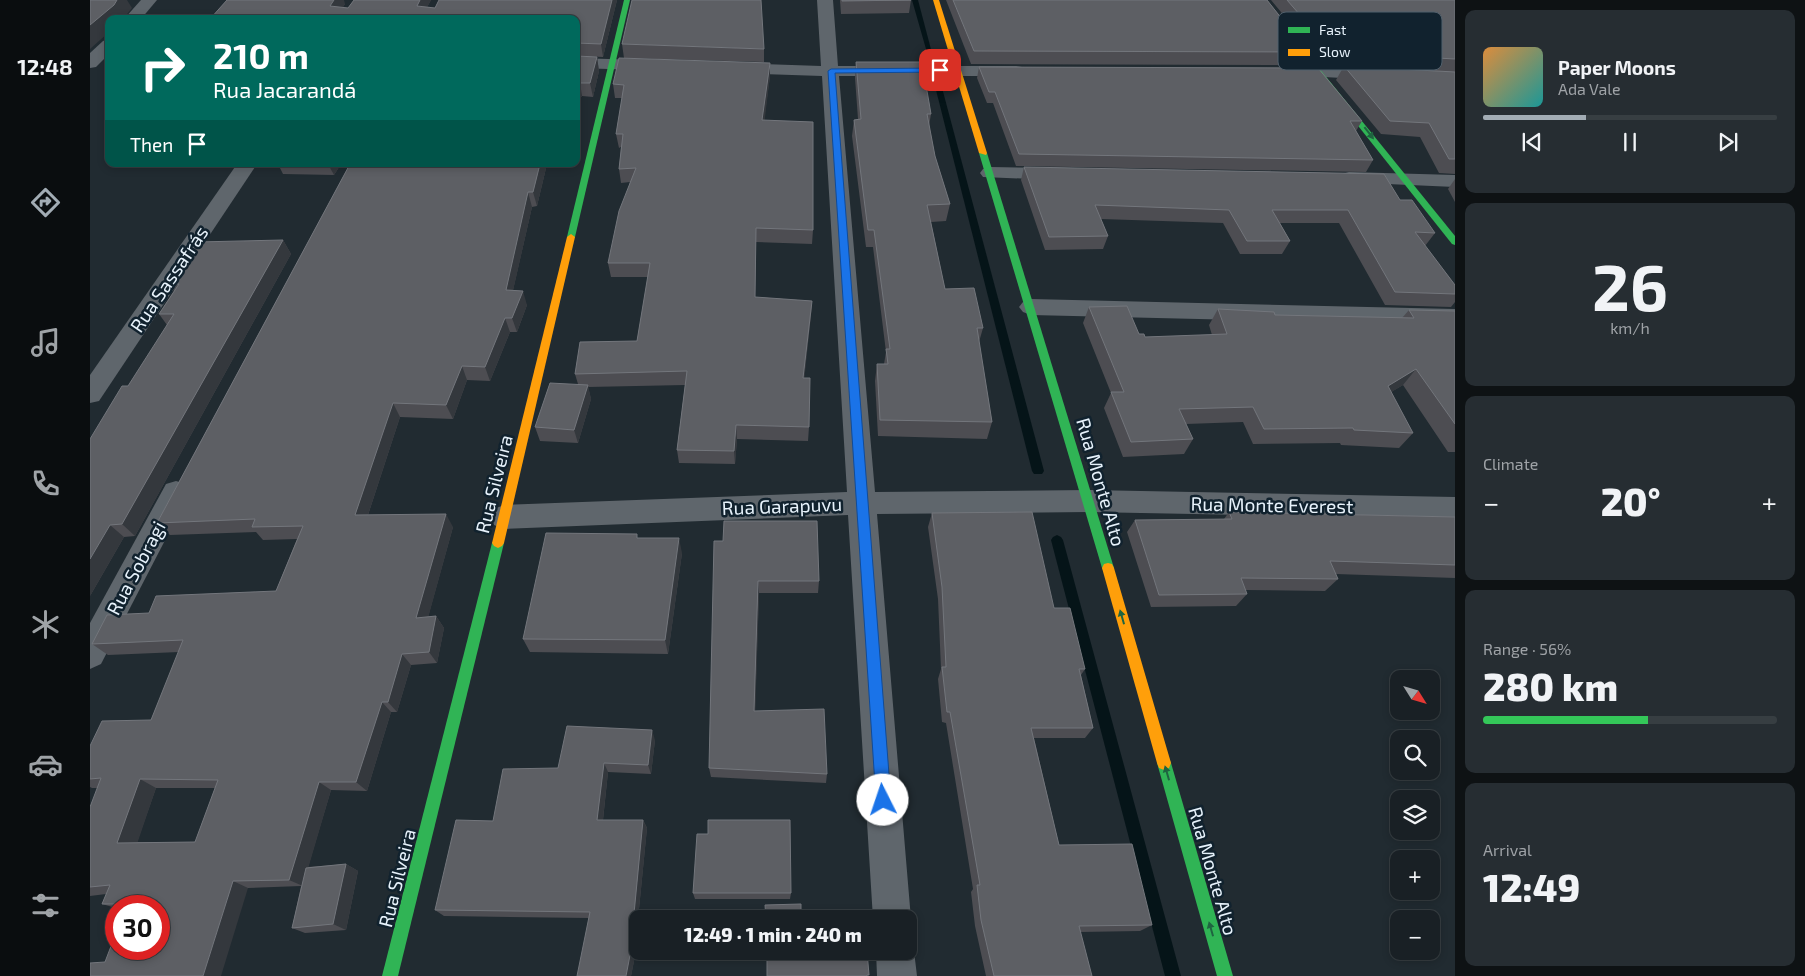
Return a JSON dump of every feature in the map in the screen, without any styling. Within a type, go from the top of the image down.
[{"type":"street","points":[[136,15],[149,0]]},
{"type":"street","name":"Rua Silveira","points":[[390,976],[504,517],[627,0]]},
{"type":"street","points":[[825,0],[891,910]]},
{"type":"street","name":"Rua Monte Alto","points":[[936,0],[1089,501],[1225,976]]},
{"type":"street","points":[[1261,0],[1278,21]]},
{"type":"street","points":[[580,63],[662,66]]},
{"type":"street","points":[[722,68],[831,71],[1036,71]]},
{"type":"street","points":[[1271,71],[1455,79]]},
{"type":"street","points":[[1320,72],[1455,242]]},
{"type":"street","name":"Rua Sassafrás","points":[[90,394],[245,167]]},
{"type":"street","points":[[990,173],[1079,174]]},
{"type":"street","points":[[1326,178],[1455,181]]},
{"type":"street","points":[[1031,307],[1455,317]]},
{"type":"street","name":"Rua Sobragi","points":[[90,654],[188,470]]},
{"type":"street","name":"Rua Garapuvu","points":[[504,517],[861,503],[1089,501]]},
{"type":"street","name":"Rua Monte Everest","points":[[1089,501],[1455,508]]},
{"type":"street","points":[[896,960],[897,976]]},
{"type":"building","points":[[90,0],[117,0],[114,5],[90,25]]},
{"type":"building","points":[[227,0],[334,0],[330,6],[348,8],[354,0],[420,0],[417,6],[435,8],[439,0],[612,0],[601,44],[580,43],[580,15],[214,15]]},
{"type":"building","points":[[632,0],[761,0],[764,49],[622,44]]},
{"type":"building","points":[[842,0],[911,0],[842,1]]},
{"type":"building","points":[[953,0],[1267,0],[1278,14],[1278,52],[974,51]]},
{"type":"building","points":[[1287,0],[1455,0],[1455,59],[1442,58],[1442,12],[1297,12]]},
{"type":"building","points":[[580,56],[597,57],[590,83],[580,83]]},
{"type":"building","points":[[619,58],[770,63],[762,120],[813,122],[813,230],[756,228],[755,297],[812,301],[803,378],[810,378],[809,427],[736,425],[734,451],[677,450],[687,371],[575,374],[580,342],[637,341],[650,263],[608,263],[619,211],[636,168],[619,169],[623,134],[616,134],[624,85],[613,84]]},
{"type":"building","points":[[856,62],[922,62],[931,114],[927,114],[935,156],[950,204],[927,205],[945,289],[974,288],[983,328],[977,328],[992,422],[880,420],[877,364],[888,364],[886,349],[890,349],[874,230],[868,230],[854,120],[861,119]]},
{"type":"building","points":[[979,67],[1278,68],[1278,70],[1320,70],[1362,121],[1350,121],[1373,160],[1019,154],[995,92],[989,92]]},
{"type":"building","points":[[1347,70],[1455,72],[1455,159],[1449,159],[1429,123],[1390,121]]},
{"type":"building","points":[[348,167],[539,167],[533,192],[528,192],[506,290],[523,291],[512,318],[505,318],[485,367],[462,366],[446,405],[393,403],[355,515],[446,514],[416,618],[436,616],[429,652],[402,654],[388,702],[382,702],[356,782],[319,782],[289,880],[233,881],[203,976],[90,976],[90,963],[105,962],[106,960],[170,960],[170,895],[106,895],[110,885],[90,887],[90,807],[101,778],[90,779],[90,746],[102,721],[151,720],[183,640],[92,644],[107,615],[149,613],[156,596],[276,591],[303,526],[252,527],[255,519],[157,523]],"holes":[[[140,779],[218,780],[195,842],[117,843]]]},
{"type":"building","points":[[1024,167],[1384,174],[1400,200],[1412,200],[1435,233],[1415,232],[1455,285],[1455,294],[1395,292],[1348,210],[1272,210],[1290,241],[1247,241],[1229,210],[1095,205],[1108,236],[1049,237]]},
{"type":"building","points":[[283,240],[122,524],[110,525],[90,559],[90,439],[122,386],[128,386],[174,314],[159,314],[179,284],[169,284],[197,242]]},
{"type":"building","points":[[1127,306],[1139,334],[1144,334],[1145,337],[1227,334],[1218,309],[1274,312],[1275,315],[1414,318],[1409,310],[1455,311],[1455,424],[1416,369],[1388,386],[1413,433],[1354,430],[1353,428],[1264,429],[1253,407],[1179,409],[1193,439],[1131,442],[1111,392],[1124,392],[1089,307]]},
{"type":"building","points":[[550,383],[588,385],[574,430],[535,427]]},
{"type":"building","points":[[1032,512],[1054,608],[1070,608],[1085,669],[1079,669],[1093,728],[1031,728],[1059,845],[1132,844],[1152,925],[1079,926],[1092,976],[994,976],[981,920],[977,885],[980,885],[950,712],[947,712],[942,667],[946,667],[942,587],[932,513]]},
{"type":"building","points":[[1229,512],[1455,517],[1455,565],[1330,561],[1338,579],[1241,578],[1247,594],[1159,595],[1135,520],[1232,519]]},
{"type":"building","points":[[724,521],[817,521],[819,581],[758,581],[754,711],[824,709],[827,774],[709,768],[714,541],[723,541]]},
{"type":"building","points":[[546,533],[637,534],[637,538],[679,538],[665,640],[523,639]]},
{"type":"building","points":[[567,726],[652,730],[648,765],[604,763],[597,820],[643,820],[634,910],[629,910],[629,960],[626,976],[577,976],[590,912],[435,910],[456,820],[493,821],[503,769],[558,768]]},
{"type":"building","points":[[708,820],[790,820],[791,893],[693,893],[697,834],[708,834]]},
{"type":"building","points":[[346,864],[333,924],[292,928],[306,868]]},
{"type":"building","points":[[801,904],[801,910],[765,910],[765,905]]},
{"type":"building","points":[[767,960],[868,960],[869,975],[867,976],[767,976]]},
{"type":"waterway","points":[[915,0],[931,56]]},
{"type":"waterway","points":[[937,84],[1038,471]]},
{"type":"waterway","points":[[1057,540],[1173,976]]},
{"type":"traffic: fast","points":[[571,237],[627,0]]},
{"type":"traffic: fast","points":[[1261,0],[1278,21]]},
{"type":"traffic: fast","points":[[1317,70],[1455,242]]},
{"type":"traffic: fast","points":[[983,153],[1108,568]]},
{"type":"traffic: fast","points":[[390,976],[498,543]]},
{"type":"traffic: fast","points":[[1164,763],[1225,976]]},
{"type":"traffic: slow","points":[[936,0],[983,153]]},
{"type":"traffic: slow","points":[[498,543],[571,237]]},
{"type":"traffic: slow","points":[[1108,568],[1164,763]]},
{"type":"route","points":[[883,800],[831,71],[940,70]]}]
